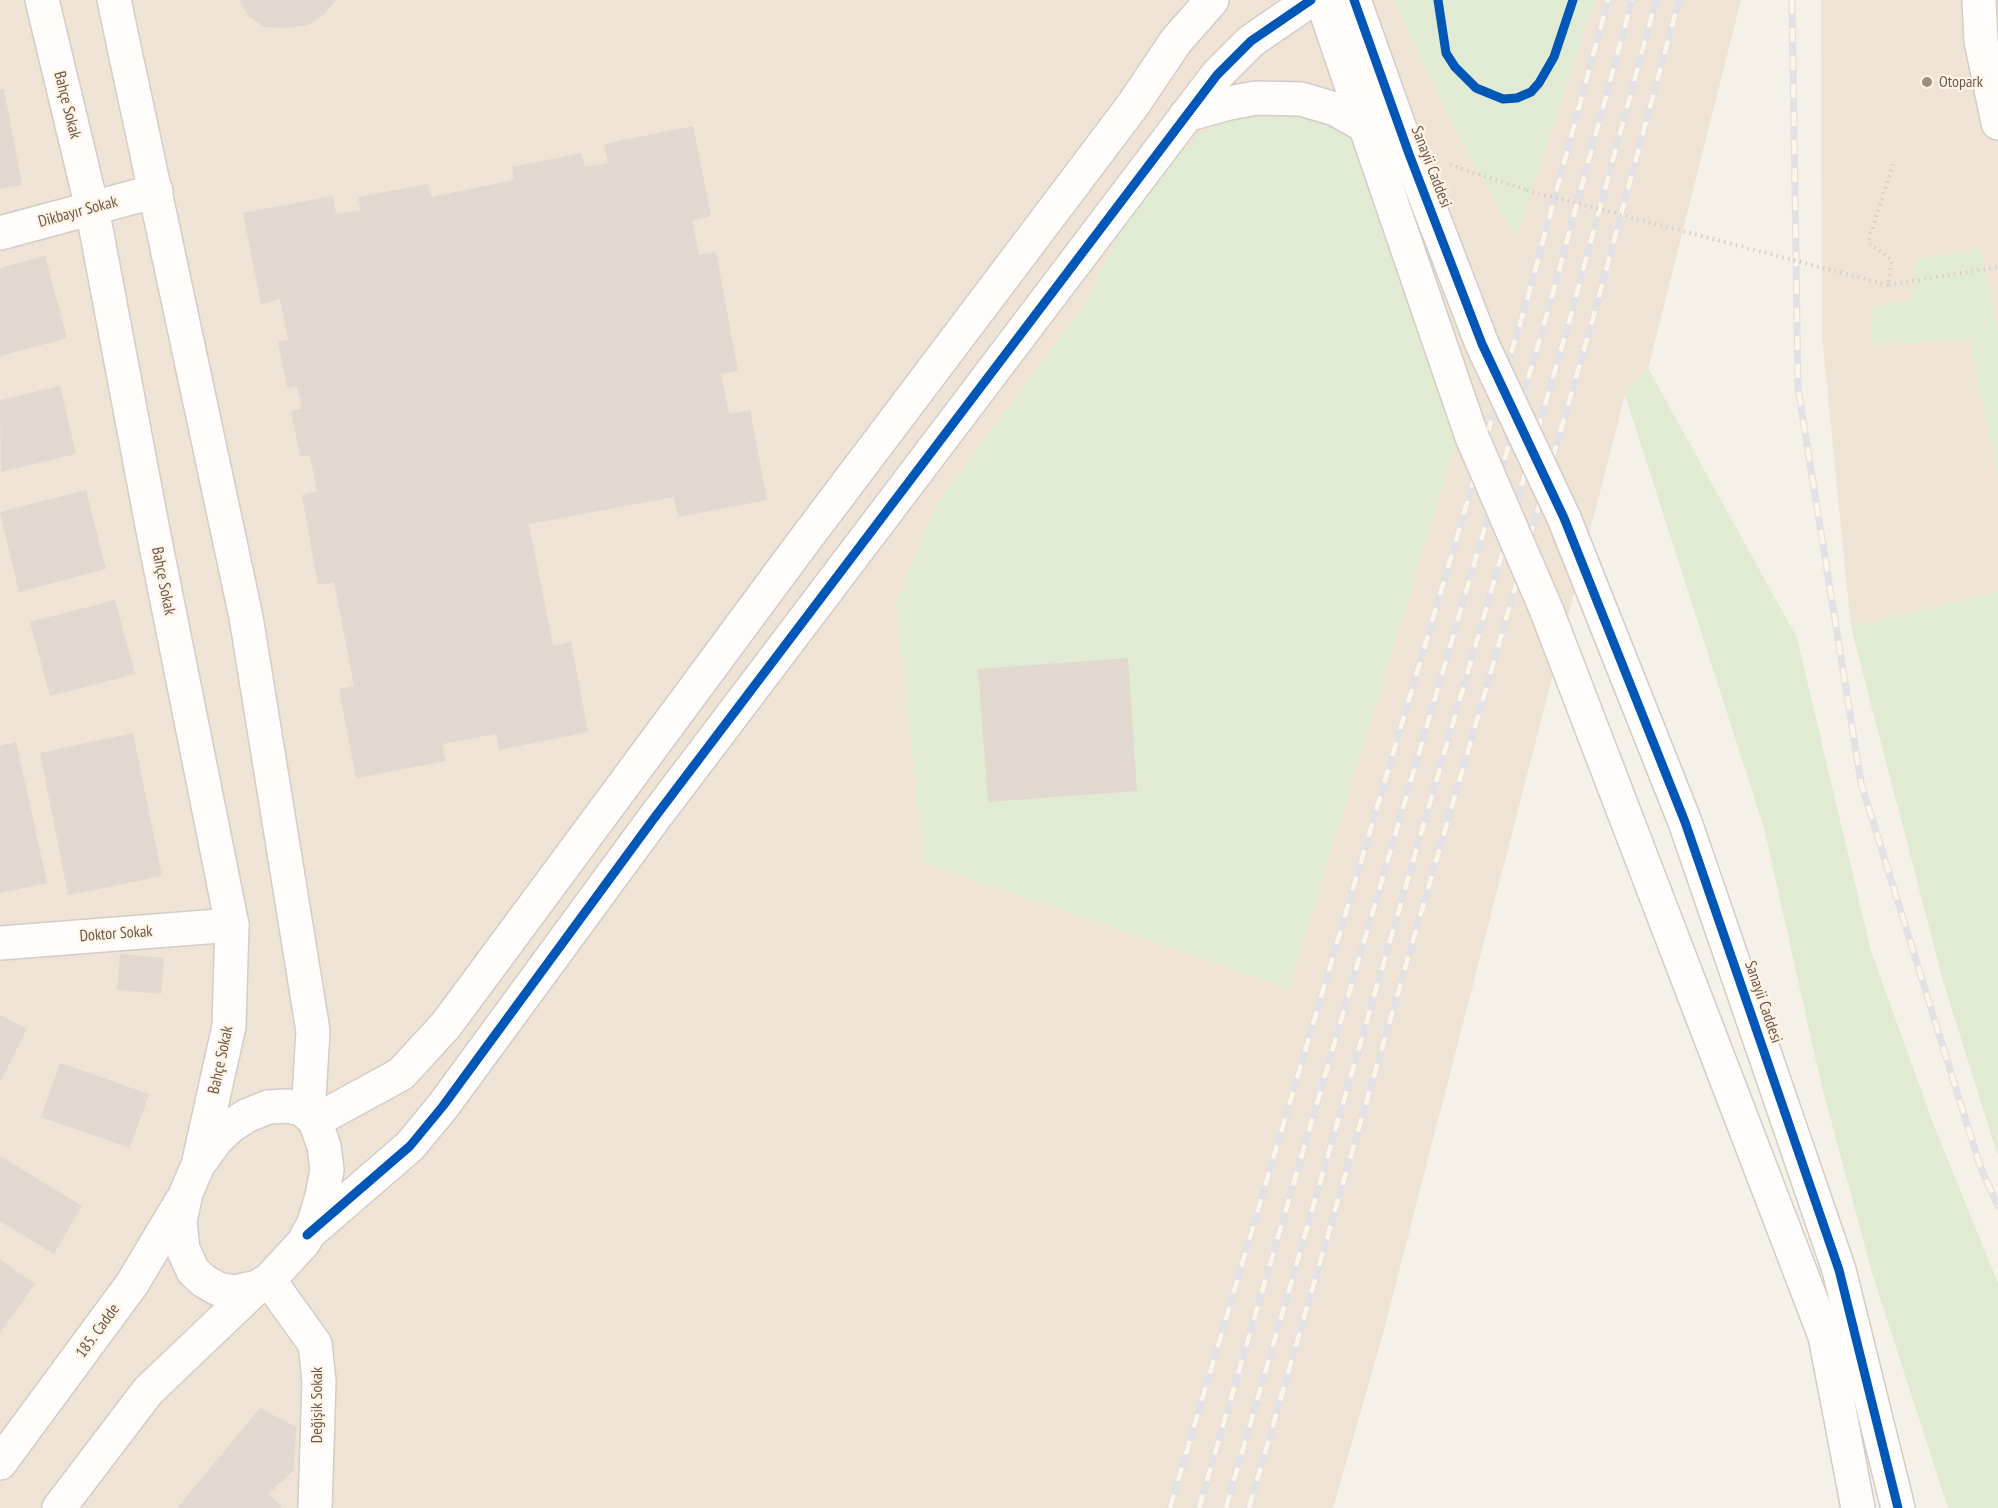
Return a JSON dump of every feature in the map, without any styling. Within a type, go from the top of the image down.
[{"type":"street","name":"Bahçe Sokak","points":[[42,0],[92,208],[154,536],[232,925],[229,1026],[192,1179]]},
{"type":"street","points":[[114,0],[246,616],[313,1031],[311,1118]]},
{"type":"street","points":[[308,1235],[410,1146],[443,1106],[652,821],[1217,75],[1251,41],[1311,0]]},
{"type":"street","points":[[1322,0],[1472,437],[1546,609],[1825,1336],[1858,1508]]},
{"type":"street","name":"Sanayii Caddesi","points":[[1354,0],[1409,154],[1482,344],[1564,518],[1685,822],[1839,1270],[1898,1508]]},
{"type":"street","points":[[1979,0],[1989,41],[1998,123]]},
{"type":"street","points":[[311,1118],[401,1074],[446,1025],[801,545],[1133,105],[1201,7]]},
{"type":"street","points":[[1186,115],[1256,98],[1301,99],[1335,109],[1365,126]]},
{"type":"street","name":"Dikbayır Sokak","points":[[0,232],[156,191]]},
{"type":"street","name":"Doktor Sokak","points":[[0,943],[232,925]]},
{"type":"street","points":[[58,1508],[148,1391],[263,1284],[304,1242],[314,1224],[327,1170],[323,1140],[311,1118],[302,1108],[268,1107],[246,1116],[217,1139],[192,1179],[180,1221],[183,1248],[193,1271],[204,1281],[218,1289],[234,1292],[263,1284]]},
{"type":"street","name":"185. Cadde","points":[[0,1463],[132,1284],[192,1179]]},
{"type":"street","name":"Değişik Sokak","points":[[263,1284],[315,1344],[319,1381],[315,1508]]},
{"type":"path","points":[[1409,154],[1527,190],[1888,285],[1998,267]]},
{"type":"path","points":[[1888,285],[1892,260],[1868,242],[1893,164]]},
{"type":"shaded area","points":[[0,0],[1741,0],[1648,368],[1625,395],[1382,1337],[1333,1508],[0,1508]]},
{"type":"shaded area","points":[[1821,0],[1998,0],[1998,1156],[1944,984],[1851,627],[1822,336]]},
{"type":"green space","points":[[1393,0],[1595,0],[1516,238],[1455,129]]},
{"type":"green space","points":[[1263,106],[1342,116],[1358,146],[1465,414],[1289,989],[924,863],[896,602],[937,504],[1085,304],[1141,191],[1203,132]]},
{"type":"green space","points":[[1981,248],[1998,329],[1998,474],[1969,339],[1871,345],[1873,307],[1911,301],[1916,259]]},
{"type":"green space","points":[[1648,368],[1797,638],[1871,951],[1934,1126],[1998,1283],[1998,1508],[1948,1508],[1872,1273],[1821,1083],[1764,828],[1625,395]]},
{"type":"green space","points":[[1998,591],[1998,1156],[1944,984],[1851,627]]},
{"type":"building","points":[[239,0],[336,0],[325,14],[308,25],[286,28],[265,27],[249,17]]},
{"type":"building","points":[[4,89],[22,185],[0,189],[0,90]]},
{"type":"building","points":[[693,126],[711,216],[692,220],[699,255],[716,252],[738,371],[721,374],[729,414],[750,410],[767,500],[678,517],[674,497],[529,524],[553,646],[571,642],[588,732],[499,750],[496,734],[442,744],[446,761],[356,778],[339,689],[354,686],[334,582],[318,585],[302,495],[317,492],[310,455],[300,457],[291,411],[302,409],[297,386],[287,388],[278,342],[288,340],[280,299],[261,304],[243,213],[333,196],[336,214],[361,210],[358,197],[428,184],[431,197],[514,180],[512,167],[581,153],[585,167],[608,163],[604,144]]},
{"type":"building","points":[[45,256],[67,338],[0,356],[0,268]]},
{"type":"building","points":[[60,386],[76,454],[1,472],[0,400]]},
{"type":"building","points":[[86,490],[106,569],[19,592],[0,512]]},
{"type":"building","points":[[115,600],[135,674],[50,696],[30,622]]},
{"type":"building","points":[[1128,658],[1137,791],[988,802],[978,669]]},
{"type":"building","points":[[133,733],[162,876],[68,895],[40,753]]},
{"type":"building","points":[[16,742],[47,883],[0,893],[0,746]]},
{"type":"building","points":[[120,954],[164,958],[161,994],[117,990]]},
{"type":"building","points":[[0,1015],[27,1029],[0,1082]]},
{"type":"building","points":[[60,1063],[149,1094],[130,1148],[41,1117]]},
{"type":"building","points":[[0,1156],[82,1206],[54,1254],[0,1221]]},
{"type":"building","points":[[0,1259],[35,1284],[0,1333]]},
{"type":"building","points":[[260,1408],[296,1427],[294,1470],[268,1494],[282,1506],[280,1508],[177,1508]]},
{"type":"railway","points":[[1170,1508],[1527,300],[1608,0]]},
{"type":"railway","points":[[1199,1508],[1549,307],[1632,0]]},
{"type":"railway","points":[[1226,1508],[1571,315],[1656,0]]},
{"type":"railway","points":[[1249,1508],[1592,322],[1679,0]]},
{"type":"railway","points":[[1792,0],[1798,388],[1861,783],[1980,1166],[1998,1206]]},
{"type":"cycle path","points":[[307,1235],[410,1146],[443,1106],[652,821],[1217,75],[1251,41],[1311,0]]},
{"type":"cycle path","points":[[1354,0],[1409,154],[1482,344],[1564,518],[1685,822],[1839,1270],[1898,1508]]},
{"type":"cycle path","points":[[1438,0],[1446,53],[1455,67],[1476,88],[1503,99],[1517,98],[1531,92],[1539,83],[1554,57],[1573,0]]},
{"type":"place","name":"Otopark","points":[[1927,82]]}]
